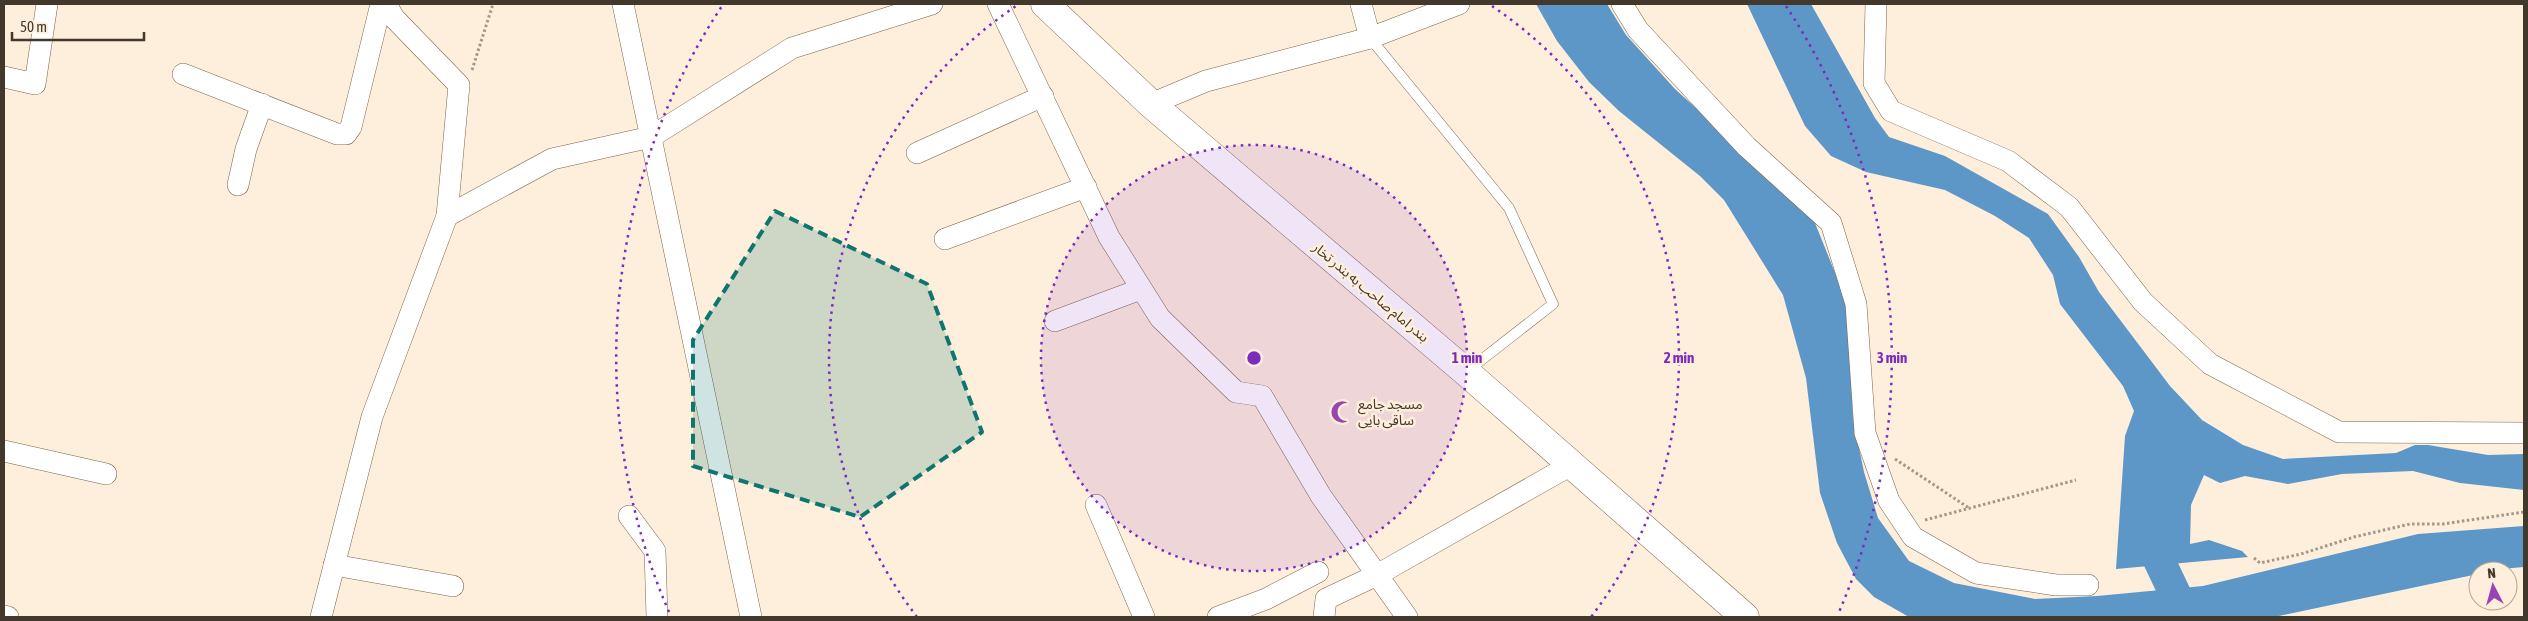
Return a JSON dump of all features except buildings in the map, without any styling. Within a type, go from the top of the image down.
[{"type":"main road","name":"بندر امام صاحب به بندر تخار","points":[[1045,4],[1151,104],[1466,372],[1745,617]]},
{"type":"street","points":[[4,77],[35,84],[47,4]]},
{"type":"street","points":[[183,74],[338,134],[346,134],[351,127],[381,4]]},
{"type":"street","points":[[321,617],[372,417],[448,216],[459,85],[394,18],[386,4]]},
{"type":"street","points":[[623,4],[751,617]]},
{"type":"street","points":[[448,216],[552,159],[651,137],[792,48],[932,4]]},
{"type":"street","points":[[998,4],[1109,237],[1160,318],[1236,392],[1262,396],[1321,496],[1407,617]]},
{"type":"street","points":[[1361,4],[1370,38]]},
{"type":"street","points":[[1151,104],[1206,81],[1370,38],[1459,4]]},
{"type":"street","points":[[1622,4],[1638,30],[1747,147],[1831,223],[1856,304],[1865,433],[1889,501],[1913,537],[1976,573],[2056,585],[2088,585]]},
{"type":"street","points":[[1876,4],[1874,83],[1891,111],[2008,161],[2068,207],[2143,302],[2210,364],[2339,432],[2524,434]]},
{"type":"street","points":[[917,153],[1043,96]]},
{"type":"street","points":[[238,185],[246,149],[262,104]]},
{"type":"street","points":[[945,239],[1086,187]]},
{"type":"street","points":[[1055,321],[1142,288]]},
{"type":"street","points":[[4,451],[106,474]]},
{"type":"street","points":[[1324,617],[1326,598],[1378,575],[1571,465]]},
{"type":"street","points":[[1096,505],[1144,617]]},
{"type":"street","points":[[629,516],[655,551],[657,617]]},
{"type":"street","points":[[334,566],[454,586]]},
{"type":"street","points":[[1218,617],[1266,598],[1318,572]]},
{"type":"street","points":[[4,616],[8,617]]},
{"type":"lane","points":[[1370,38],[1509,208],[1553,304],[1466,372]]},
{"type":"path","points":[[459,85],[468,81],[493,4]]},
{"type":"path","points":[[1867,440],[1969,508]]},
{"type":"path","points":[[1905,525],[2076,480]]},
{"type":"path","points":[[2254,558],[2260,562],[2301,554],[2354,537],[2410,524],[2444,524],[2524,512]]},
{"type":"highlighted area","points":[[775,211],[927,284],[982,432],[860,517],[693,466],[693,340]]},
{"type":"water","points":[[1536,4],[1607,4],[1626,35],[1675,89],[1811,213],[1848,305],[1853,419],[1864,472],[1878,518],[1909,561],[1954,583],[2035,599],[2097,596],[2203,586],[2418,534],[2524,526],[2524,567],[2518,568],[2518,561],[2468,561],[2468,576],[2274,617],[1909,617],[1874,597],[1856,579],[1837,543],[1820,493],[1806,378],[1783,295],[1724,200],[1700,176],[1619,111],[1589,82],[1557,41]]},
{"type":"water","points":[[1747,4],[1811,4],[1875,118],[1889,137],[1945,156],[2048,214],[2079,257],[2099,292],[2170,386],[2202,420],[2243,445],[2283,459],[2396,453],[2415,445],[2428,445],[2488,455],[2524,454],[2524,490],[2460,483],[2413,471],[2342,474],[2288,484],[2245,476],[2220,483],[2204,475],[2191,505],[2190,544],[2209,540],[2242,551],[2248,557],[2116,569],[2125,436],[2134,411],[2123,386],[2060,304],[2053,275],[2029,238],[1995,216],[1945,190],[1866,172],[1831,156],[1805,126]]},
{"type":"waterway","points":[[2152,522],[2150,541],[2185,615]]},
{"type":"place","name":"مسجد جامع ساقی بایی","points":[[1342,412]]}]
